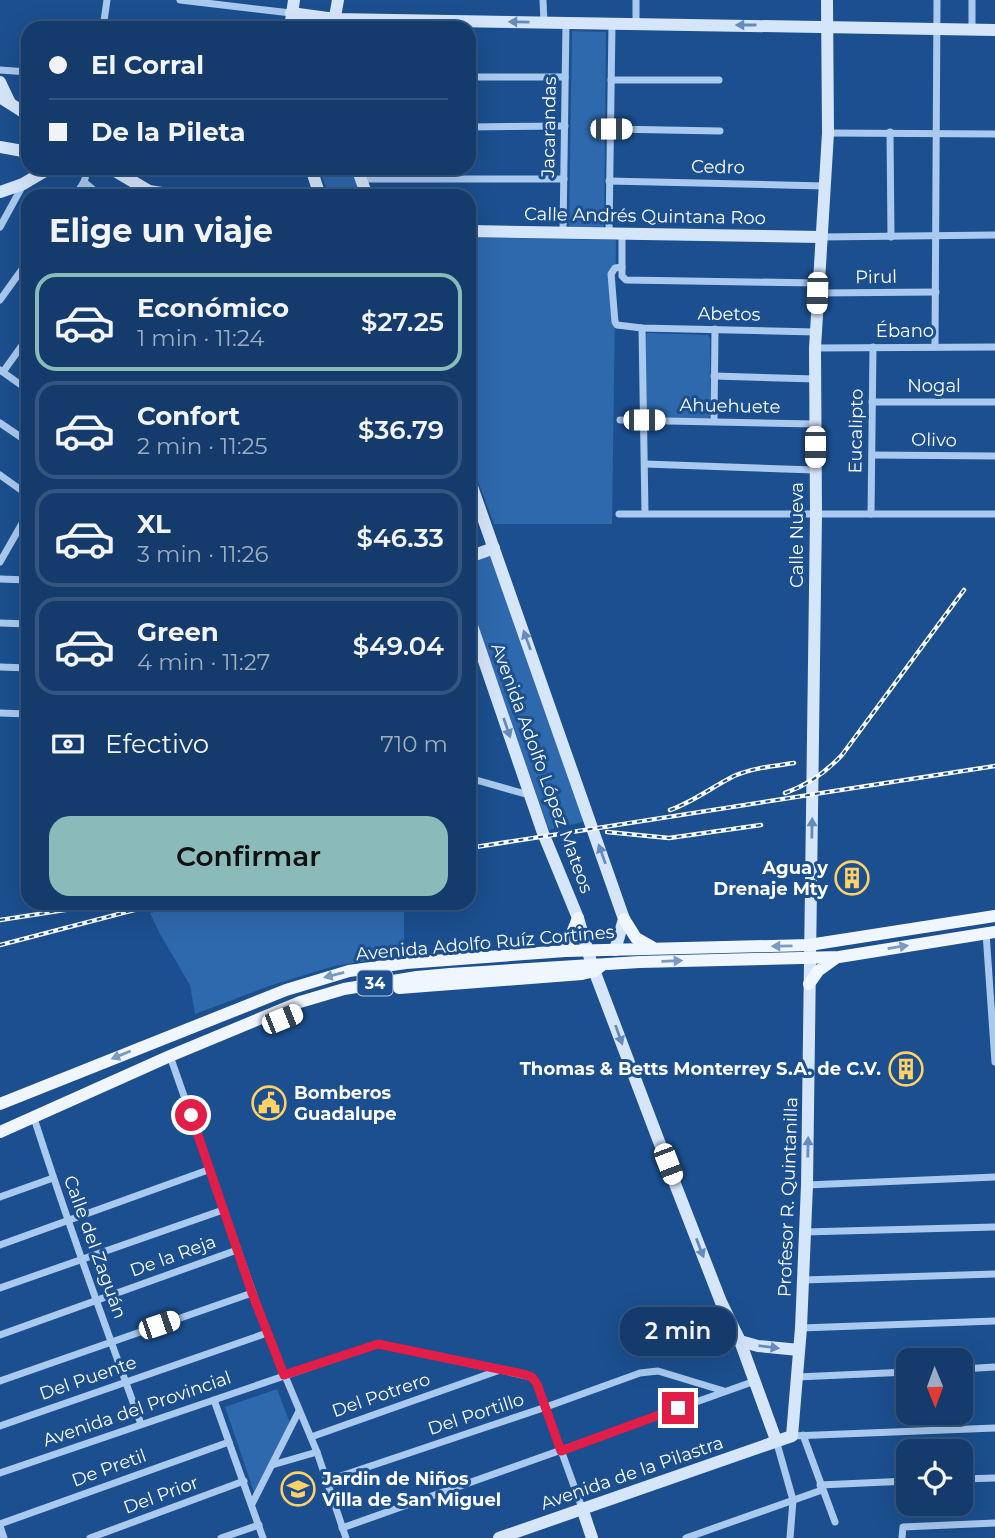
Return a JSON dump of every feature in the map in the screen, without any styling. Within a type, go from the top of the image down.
[{"type":"main road","name":"Avenida Adolfo Ruíz Cortines","points":[[0,1104],[274,994],[349,971],[406,963],[565,951],[809,945],[995,916]]},
{"type":"main road","points":[[565,951],[578,918]]},
{"type":"main road","points":[[624,919],[636,938],[656,948]]},
{"type":"main road","name":"Avenida Adolfo Ruíz Cortines","points":[[0,1132],[300,1002],[344,989],[417,977],[597,970],[698,960],[809,960],[991,932]]},
{"type":"main road","points":[[597,970],[615,950]]},
{"type":"main road","points":[[809,984],[824,965],[839,957]]},
{"type":"main road","name":"Avenida Adolfo Ruíz Cortines","points":[[173,1055],[196,1053],[303,1010],[380,990],[582,974],[597,970]]},
{"type":"street","points":[[104,21],[107,0]]},
{"type":"street","points":[[180,0],[293,7],[329,21]]},
{"type":"street","points":[[334,21],[338,0]]},
{"type":"street","points":[[543,0],[544,23]]},
{"type":"street","points":[[636,0],[636,25]]},
{"type":"street","name":"Calle Nueva","points":[[809,960],[816,514],[815,348],[828,133],[823,24],[827,0]]},
{"type":"street","points":[[935,347],[937,0]]},
{"type":"street","points":[[972,0],[972,27]]},
{"type":"street","points":[[476,23],[823,24],[972,27],[995,30]]},
{"type":"street","name":"Jacarandas","points":[[563,231],[566,23]]},
{"type":"street","points":[[972,27],[995,23]]},
{"type":"street","points":[[612,24],[609,181],[622,267]]},
{"type":"street","points":[[0,70],[21,72]]},
{"type":"street","points":[[476,77],[565,77]]},
{"type":"street","points":[[611,80],[719,80]]},
{"type":"street","points":[[0,82],[5,100],[21,110]]},
{"type":"street","points":[[476,127],[565,126]]},
{"type":"street","points":[[611,129],[720,131]]},
{"type":"street","points":[[890,132],[891,237]]},
{"type":"street","points":[[828,133],[995,134]]},
{"type":"street","points":[[0,147],[21,151]]},
{"type":"street","points":[[0,192],[23,184],[34,175]]},
{"type":"street","points":[[80,189],[86,175]]},
{"type":"street","points":[[121,175],[142,189]]},
{"type":"street","points":[[427,175],[564,179]]},
{"type":"street","name":"Cedro","points":[[609,181],[825,186]]},
{"type":"street","points":[[85,182],[93,189]]},
{"type":"street","points":[[0,227],[23,184]]},
{"type":"street","name":"Calle Andrés Quintana Roo","points":[[476,231],[821,237]]},
{"type":"street","points":[[821,237],[995,235]]},
{"type":"street","name":"Pirul","points":[[622,267],[624,279],[936,292]]},
{"type":"street","name":"Abetos","points":[[622,267],[615,268],[611,274],[615,322],[621,325],[642,328],[816,332]]},
{"type":"street","points":[[0,300],[21,271]]},
{"type":"street","points":[[642,328],[645,513]]},
{"type":"street","points":[[714,421],[715,329]]},
{"type":"street","points":[[21,346],[2,371],[21,385]]},
{"type":"street","name":"Eucalipto","points":[[871,514],[873,347]]},
{"type":"street","name":"Ébano","points":[[815,348],[995,347]]},
{"type":"street","points":[[714,376],[815,379]]},
{"type":"street","name":"Nogal","points":[[872,402],[995,402]]},
{"type":"street","name":"Ahuehuete","points":[[620,420],[815,424]]},
{"type":"street","points":[[0,423],[21,437]]},
{"type":"street","name":"Olivo","points":[[872,455],[995,456]]},
{"type":"street","points":[[645,464],[814,470]]},
{"type":"street","points":[[0,475],[21,490]]},
{"type":"street","name":"Avenida Adolfo López Mateos","points":[[476,498],[624,919]]},
{"type":"street","points":[[619,514],[995,514]]},
{"type":"street","points":[[0,562],[21,525]]},
{"type":"street","points":[[476,554],[494,548]]},
{"type":"street","points":[[0,579],[21,580]]},
{"type":"street","points":[[0,623],[21,624]]},
{"type":"street","name":"Avenida Adolfo López Mateos","points":[[476,637],[542,834],[578,918],[587,950],[597,970],[721,1302],[740,1341],[776,1440]]},
{"type":"street","points":[[0,667],[21,668]]},
{"type":"street","points":[[0,713],[21,714]]},
{"type":"street","points":[[476,780],[530,795]]},
{"type":"street","points":[[615,950],[624,919]]},
{"type":"street","points":[[991,932],[995,1062]]},
{"type":"street","name":"Profesor R. Quintanilla","points":[[809,960],[807,1185],[797,1377],[797,1435],[835,1522]]},
{"type":"street","points":[[173,1055],[208,1170],[252,1293],[317,1452],[346,1538]]},
{"type":"street","name":"Calle del Zaguán","points":[[34,1118],[141,1424]]},
{"type":"street","points":[[0,1245],[208,1170]]},
{"type":"street","points":[[807,1185],[995,1177]]},
{"type":"street","points":[[0,1196],[53,1178]]},
{"type":"street","points":[[0,1288],[223,1210]]},
{"type":"street","points":[[804,1232],[995,1227]]},
{"type":"street","name":"De la Reja","points":[[0,1335],[237,1250]]},
{"type":"street","points":[[803,1280],[995,1274]]},
{"type":"street","points":[[0,1381],[252,1293]]},
{"type":"street","points":[[801,1328],[995,1321]]},
{"type":"street","name":"Del Puente","points":[[0,1426],[267,1333]]},
{"type":"street","points":[[740,1341],[758,1346],[799,1350]]},
{"type":"street","name":"Avenida del Provincial","points":[[0,1473],[378,1344],[532,1377],[546,1407]]},
{"type":"street","points":[[973,1368],[995,1367]]},
{"type":"street","name":"Del Potrero","points":[[311,1437],[501,1370]]},
{"type":"street","name":"Del Portillo","points":[[326,1480],[640,1373],[652,1371],[675,1375],[725,1391]]},
{"type":"street","points":[[797,1377],[896,1373]]},
{"type":"street","points":[[342,1528],[755,1381]]},
{"type":"street","points":[[214,1400],[263,1538]]},
{"type":"street","points":[[546,1407],[592,1538]]},
{"type":"street","points":[[252,1504],[299,1411]]},
{"type":"street","points":[[797,1435],[995,1428]]},
{"type":"street","name":"Avenida de la Pilastra","points":[[499,1538],[776,1440],[797,1435]]},
{"type":"street","points":[[776,1440],[793,1500],[790,1538]]},
{"type":"street","name":"De Pretil","points":[[0,1525],[229,1442]]},
{"type":"street","points":[[272,1465],[317,1452]]},
{"type":"street","points":[[973,1479],[995,1478]]},
{"type":"street","name":"Del Prior","points":[[90,1538],[244,1481]]},
{"type":"street","points":[[686,1538],[821,1488],[896,1482]]},
{"type":"street","points":[[902,1538],[903,1527],[995,1523]]},
{"type":"street","points":[[0,1525],[4,1538]]},
{"type":"street","points":[[220,1538],[259,1525]]},
{"type":"shaded area","points":[[572,31],[606,32],[604,229],[569,229]]},
{"type":"shaded area","points":[[322,175],[354,175],[359,189],[326,189]]},
{"type":"shaded area","points":[[476,237],[616,240],[612,524],[494,524],[476,476]]},
{"type":"shaded area","points":[[645,335],[708,335],[710,416],[707,419],[648,417],[645,413]]},
{"type":"shaded area","points":[[491,554],[586,821],[549,830],[476,621],[476,558]]},
{"type":"shaded area","points":[[162,910],[404,910],[404,955],[334,966],[269,986],[195,1014],[190,985],[150,913]]},
{"type":"shaded area","points":[[277,1389],[290,1423],[254,1492],[225,1407]]},
{"type":"railway","points":[[785,793],[816,777],[842,755],[964,590]]},
{"type":"railway","points":[[670,810],[741,773],[794,763]]},
{"type":"railway","points":[[476,847],[995,766]]},
{"type":"railway","points":[[607,832],[669,838],[761,825]]},
{"type":"railway","points":[[0,920],[65,910]]},
{"type":"railway","points":[[0,945],[134,910]]},
{"type":"place","name":"Agua y Drenaje Mty","points":[[852,878]]},
{"type":"place","name":"Thomas & Betts Monterrey S.A. de C.V.","points":[[906,1069]]},
{"type":"place","name":"Bomberos Guadalupe","points":[[269,1103]]},
{"type":"place","name":"Jardin de Niños Villa de San Miguel","points":[[298,1489]]},
{"type":"route","points":[[191,1115],[208,1170],[284,1375],[378,1344],[523,1374],[532,1377],[537,1384],[561,1451],[678,1408]]}]
